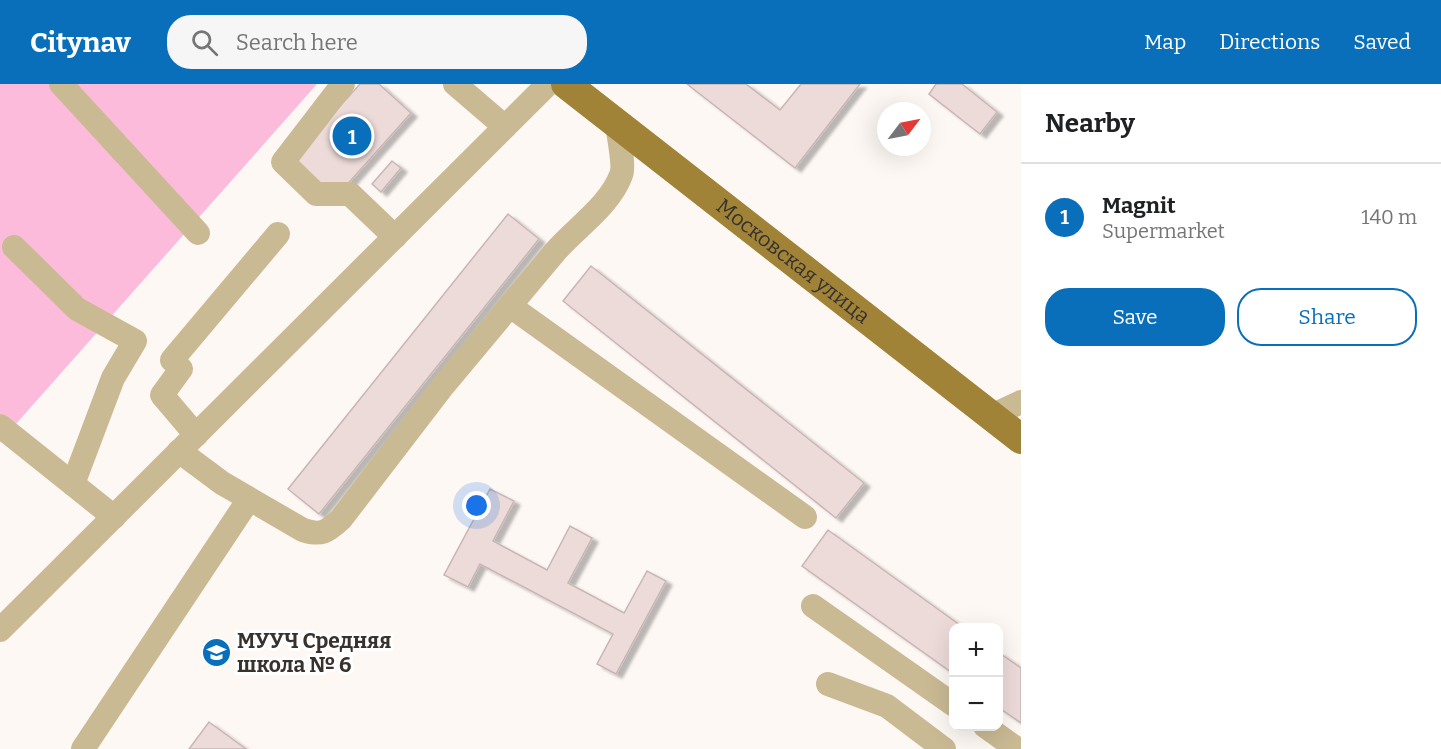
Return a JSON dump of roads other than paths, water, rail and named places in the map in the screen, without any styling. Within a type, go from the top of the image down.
[{"type":"main road","name":"Московская улица","points":[[566,84],[1021,439]]},
{"type":"street","points":[[61,84],[198,233]]},
{"type":"street","points":[[343,84],[283,162],[316,194],[350,194],[395,237]]},
{"type":"street","points":[[455,84],[505,127]]},
{"type":"street","points":[[0,630],[548,84]]},
{"type":"street","points":[[278,234],[172,360],[182,369],[162,395],[187,443],[222,483],[303,530],[317,534],[327,533],[341,519],[443,386],[570,234],[598,210],[622,173],[616,123]]},
{"type":"street","points":[[14,247],[77,309],[135,341],[113,378],[73,484]]},
{"type":"street","points":[[510,306],[805,517]]},
{"type":"street","points":[[991,416],[1021,402]]},
{"type":"street","points":[[0,426],[114,517]]},
{"type":"street","points":[[83,749],[249,500]]},
{"type":"street","points":[[813,606],[949,701]]},
{"type":"street","points":[[828,684],[887,706],[944,749]]},
{"type":"street","points":[[992,731],[1017,749]]},
{"type":"place","name":"Magnit","points":[[352,136]]},
{"type":"place","name":"МУУЧ Средняя школа № 6","points":[[216,653]]}]
